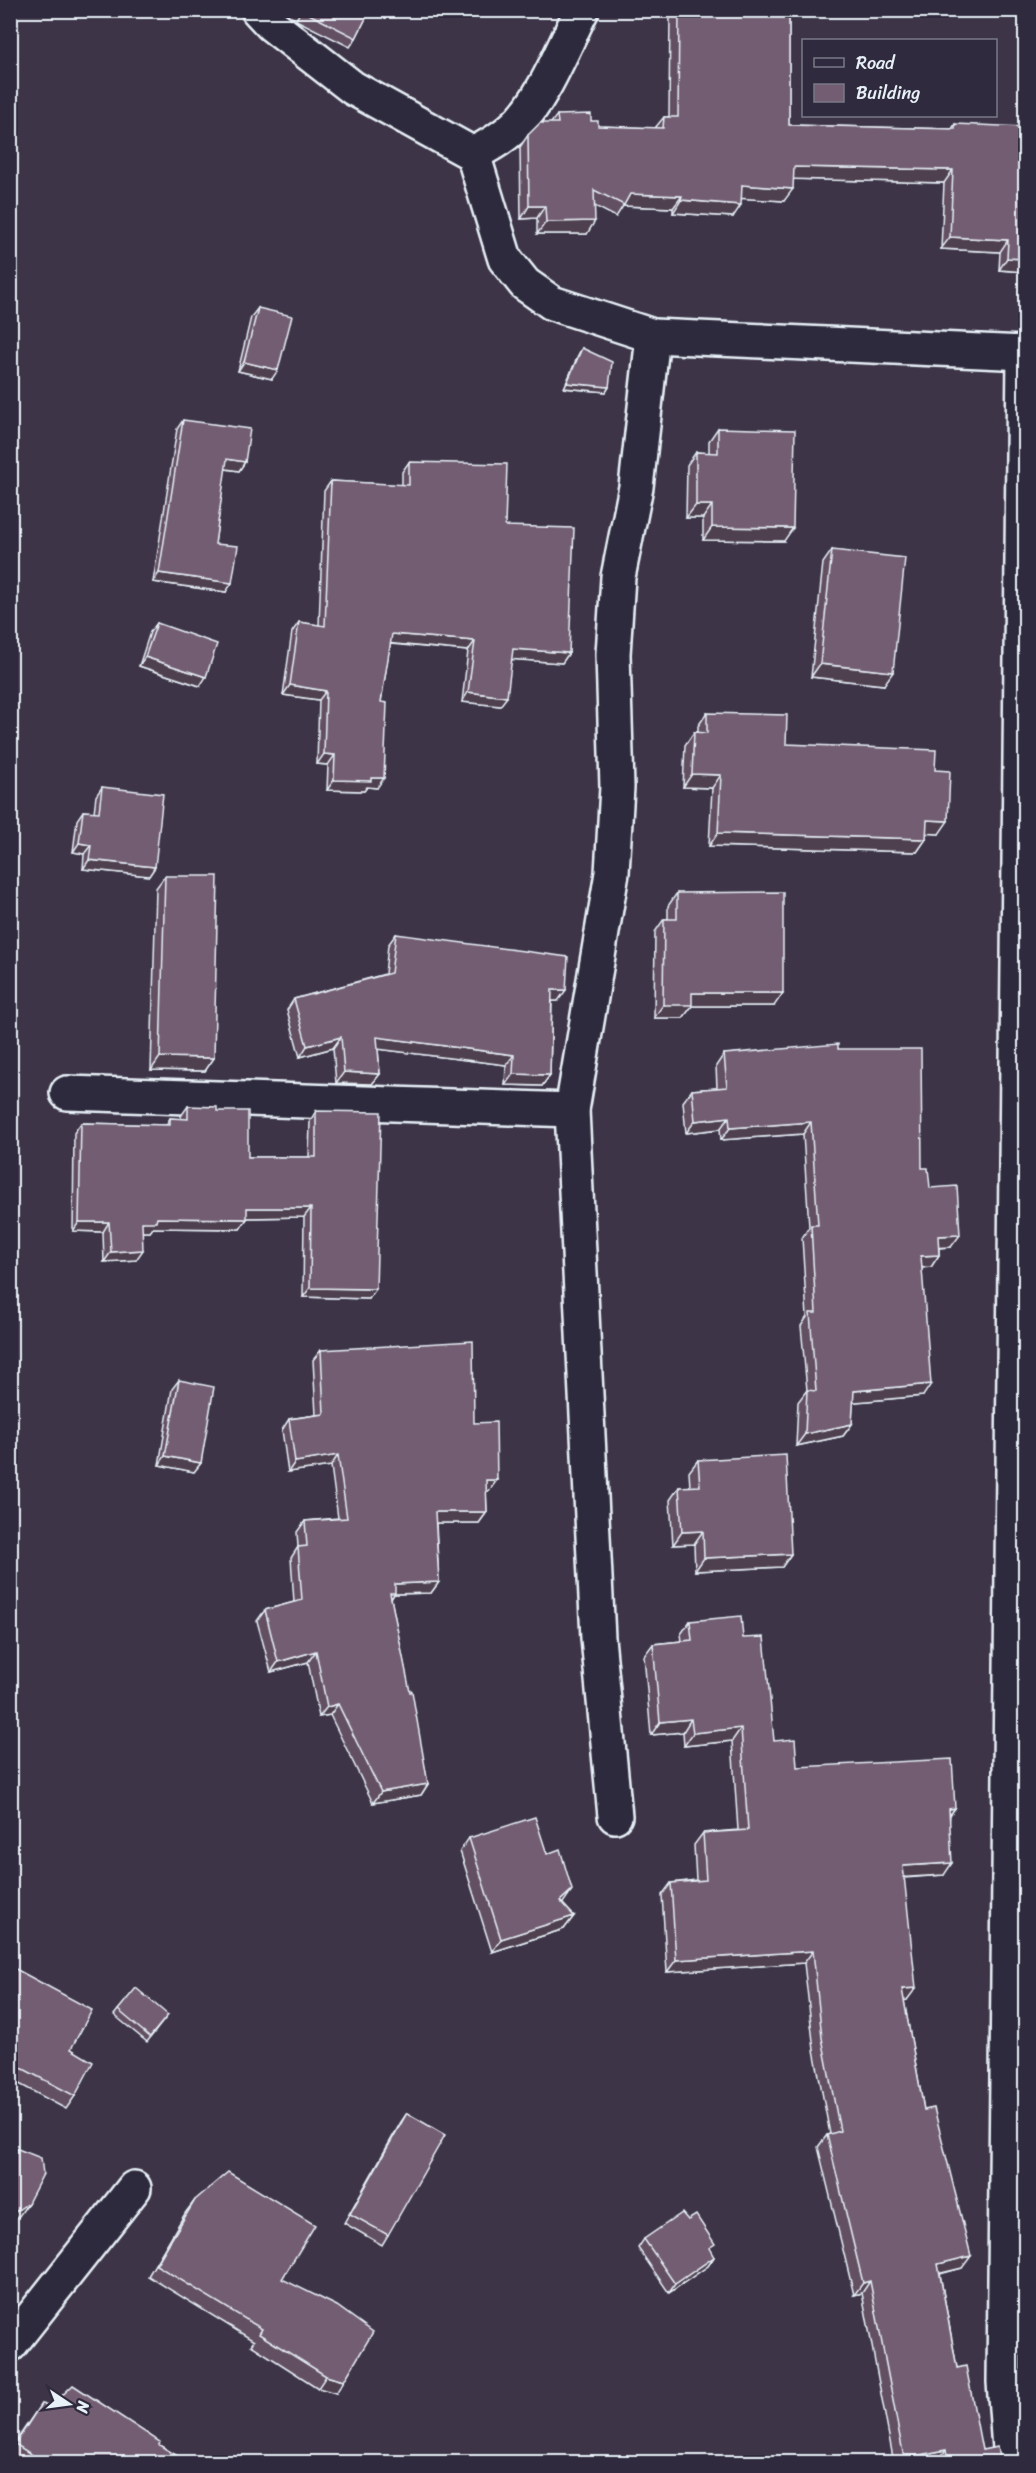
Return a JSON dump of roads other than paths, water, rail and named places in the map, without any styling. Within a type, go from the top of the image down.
[{"type":"street","points":[[258,10],[272,26],[353,88],[473,154],[505,259],[525,284],[552,303],[653,336],[1025,353],[1004,2359],[1010,2463]]},
{"type":"street","points":[[473,154],[499,140],[518,124],[539,96],[582,10]]},
{"type":"street","points":[[615,1816],[598,1638],[572,1110],[612,873],[617,786],[613,654],[618,577],[636,487],[653,336]]},
{"type":"street","points":[[67,1093],[572,1110]]},
{"type":"street","points":[[10,2345],[134,2188]]}]
